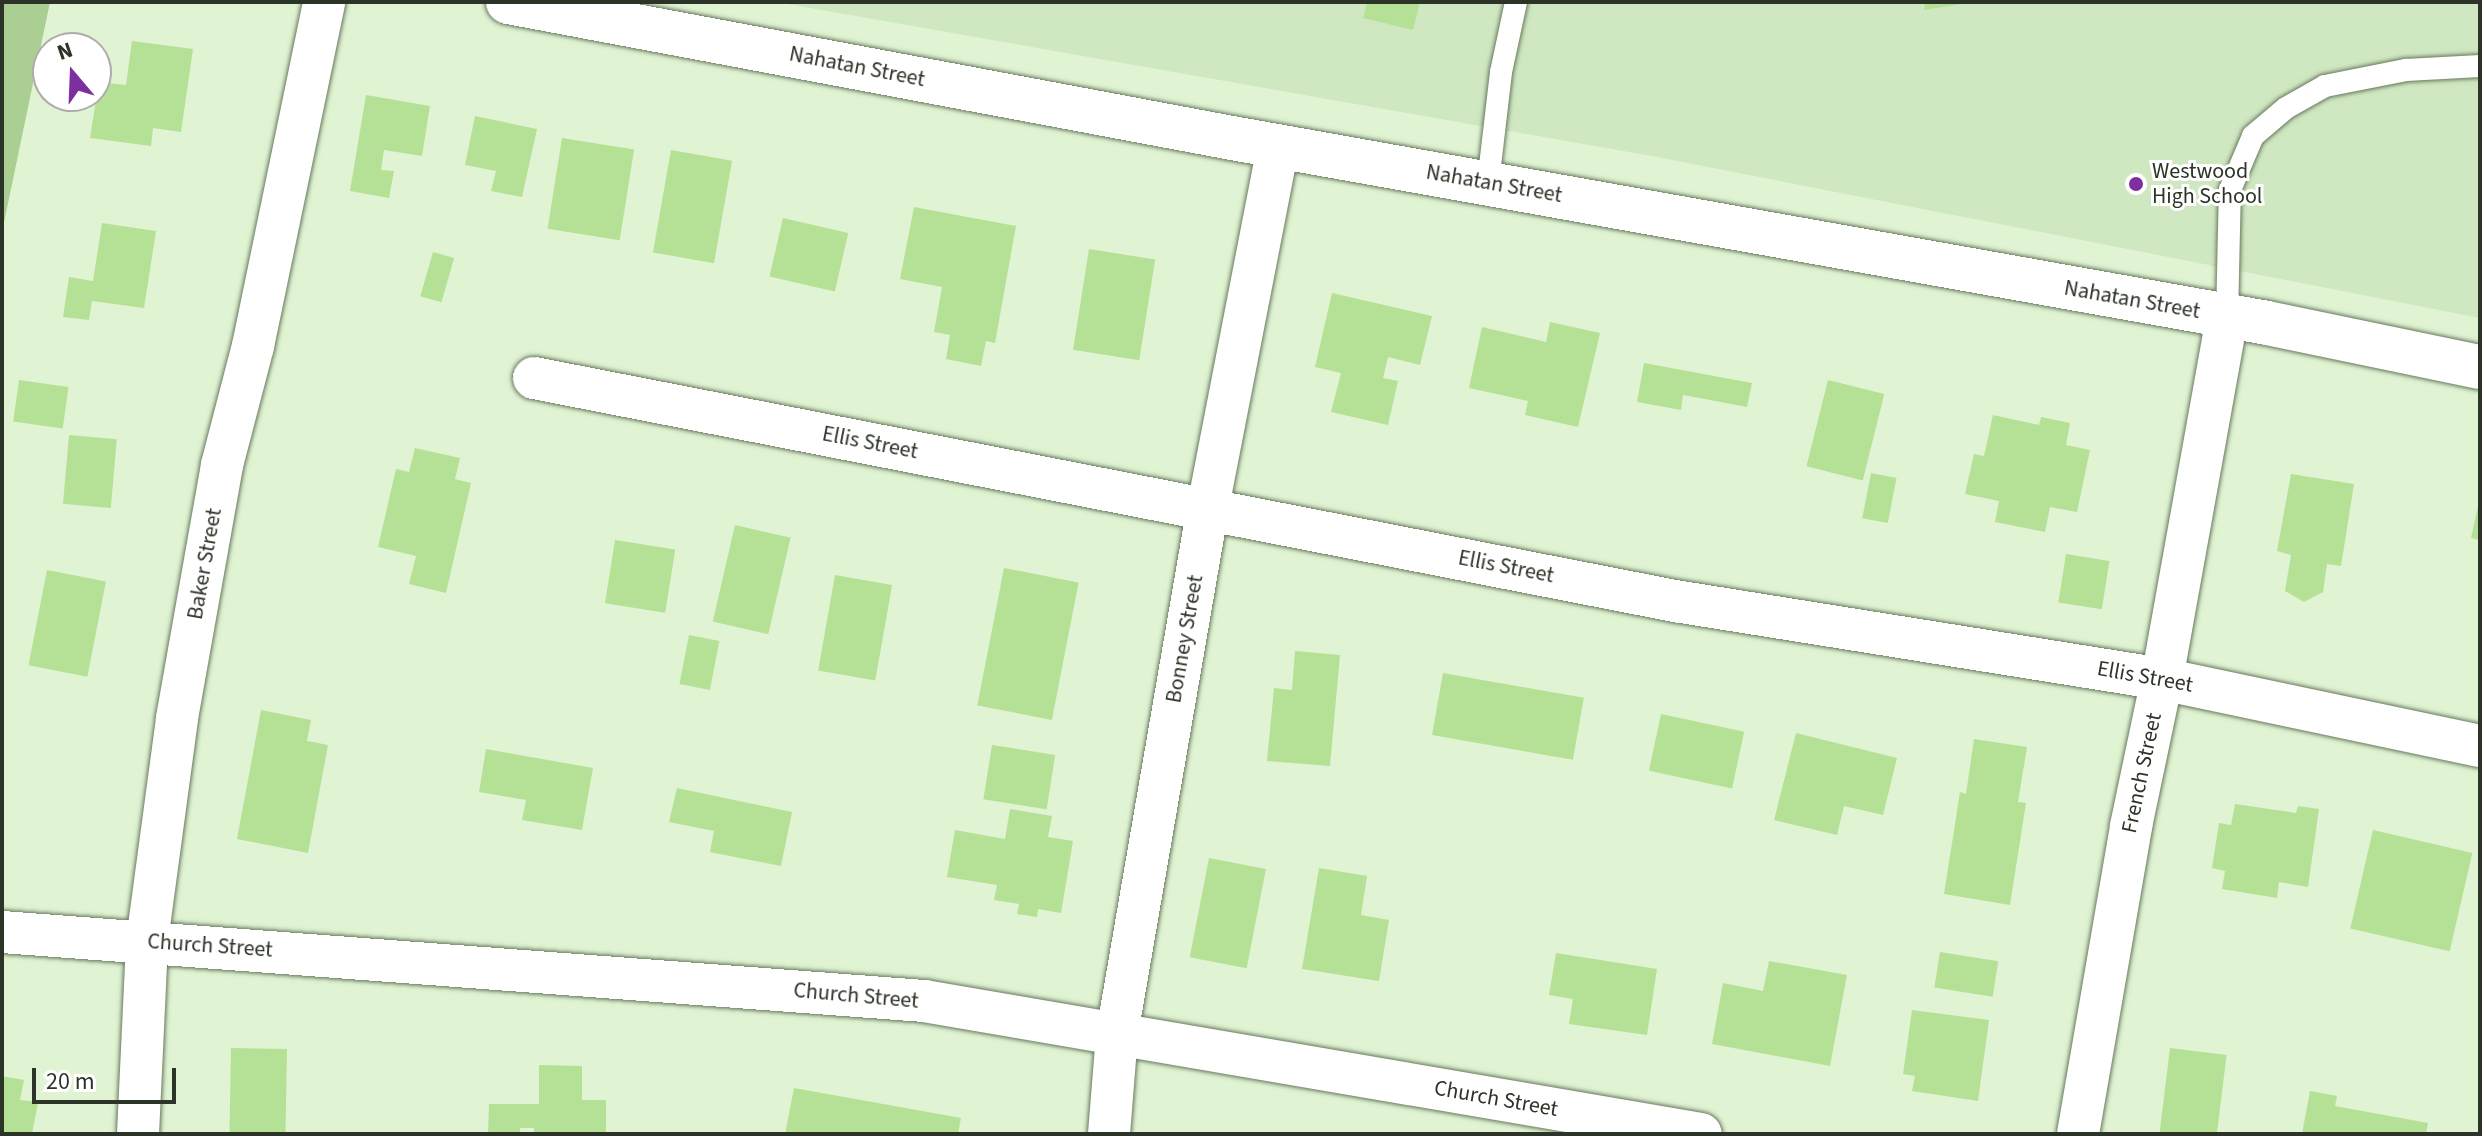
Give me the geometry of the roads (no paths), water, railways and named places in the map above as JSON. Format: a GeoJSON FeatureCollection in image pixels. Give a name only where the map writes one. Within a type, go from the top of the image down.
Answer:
{"type":"FeatureCollection","features":[{"type":"Feature","properties":{"kind":"main road","name":"Nahatan Street"},"geometry":{"type":"LineString","coordinates":[[508,2],[2480,367]]}},
{"type":"Feature","properties":{"kind":"street","name":"Baker Street"},"geometry":{"type":"LineString","coordinates":[[138,1134],[147,941],[177,718],[222,465],[253,346],[324,2]]}},
{"type":"Feature","properties":{"kind":"street","name":"Bonney Street"},"geometry":{"type":"LineString","coordinates":[[1109,1134],[1117,1034],[1208,507],[1278,146]]}},
{"type":"Feature","properties":{"kind":"street","name":"French Street"},"geometry":{"type":"LineString","coordinates":[[2078,1134],[2131,826],[2162,679],[2227,318]]}},
{"type":"Feature","properties":{"kind":"street","name":"Ellis Street"},"geometry":{"type":"LineString","coordinates":[[534,378],[1208,507],[1675,601],[2162,679],[2480,746]]}},
{"type":"Feature","properties":{"kind":"street","name":"Church Street"},"geometry":{"type":"LineString","coordinates":[[2,932],[924,1001],[1701,1134]]}},
{"type":"Feature","properties":{"kind":"lane"},"geometry":{"type":"LineString","coordinates":[[1488,183],[1501,72],[1516,2]]}},
{"type":"Feature","properties":{"kind":"lane"},"geometry":{"type":"LineString","coordinates":[[2227,318],[2230,190],[2253,136],[2286,108],[2325,86],[2406,70],[2480,66]]}},
{"type":"Feature","properties":{"kind":"place","name":"Westwood High School"},"geometry":{"type":"Point","coordinates":[2136,184]}}]}
